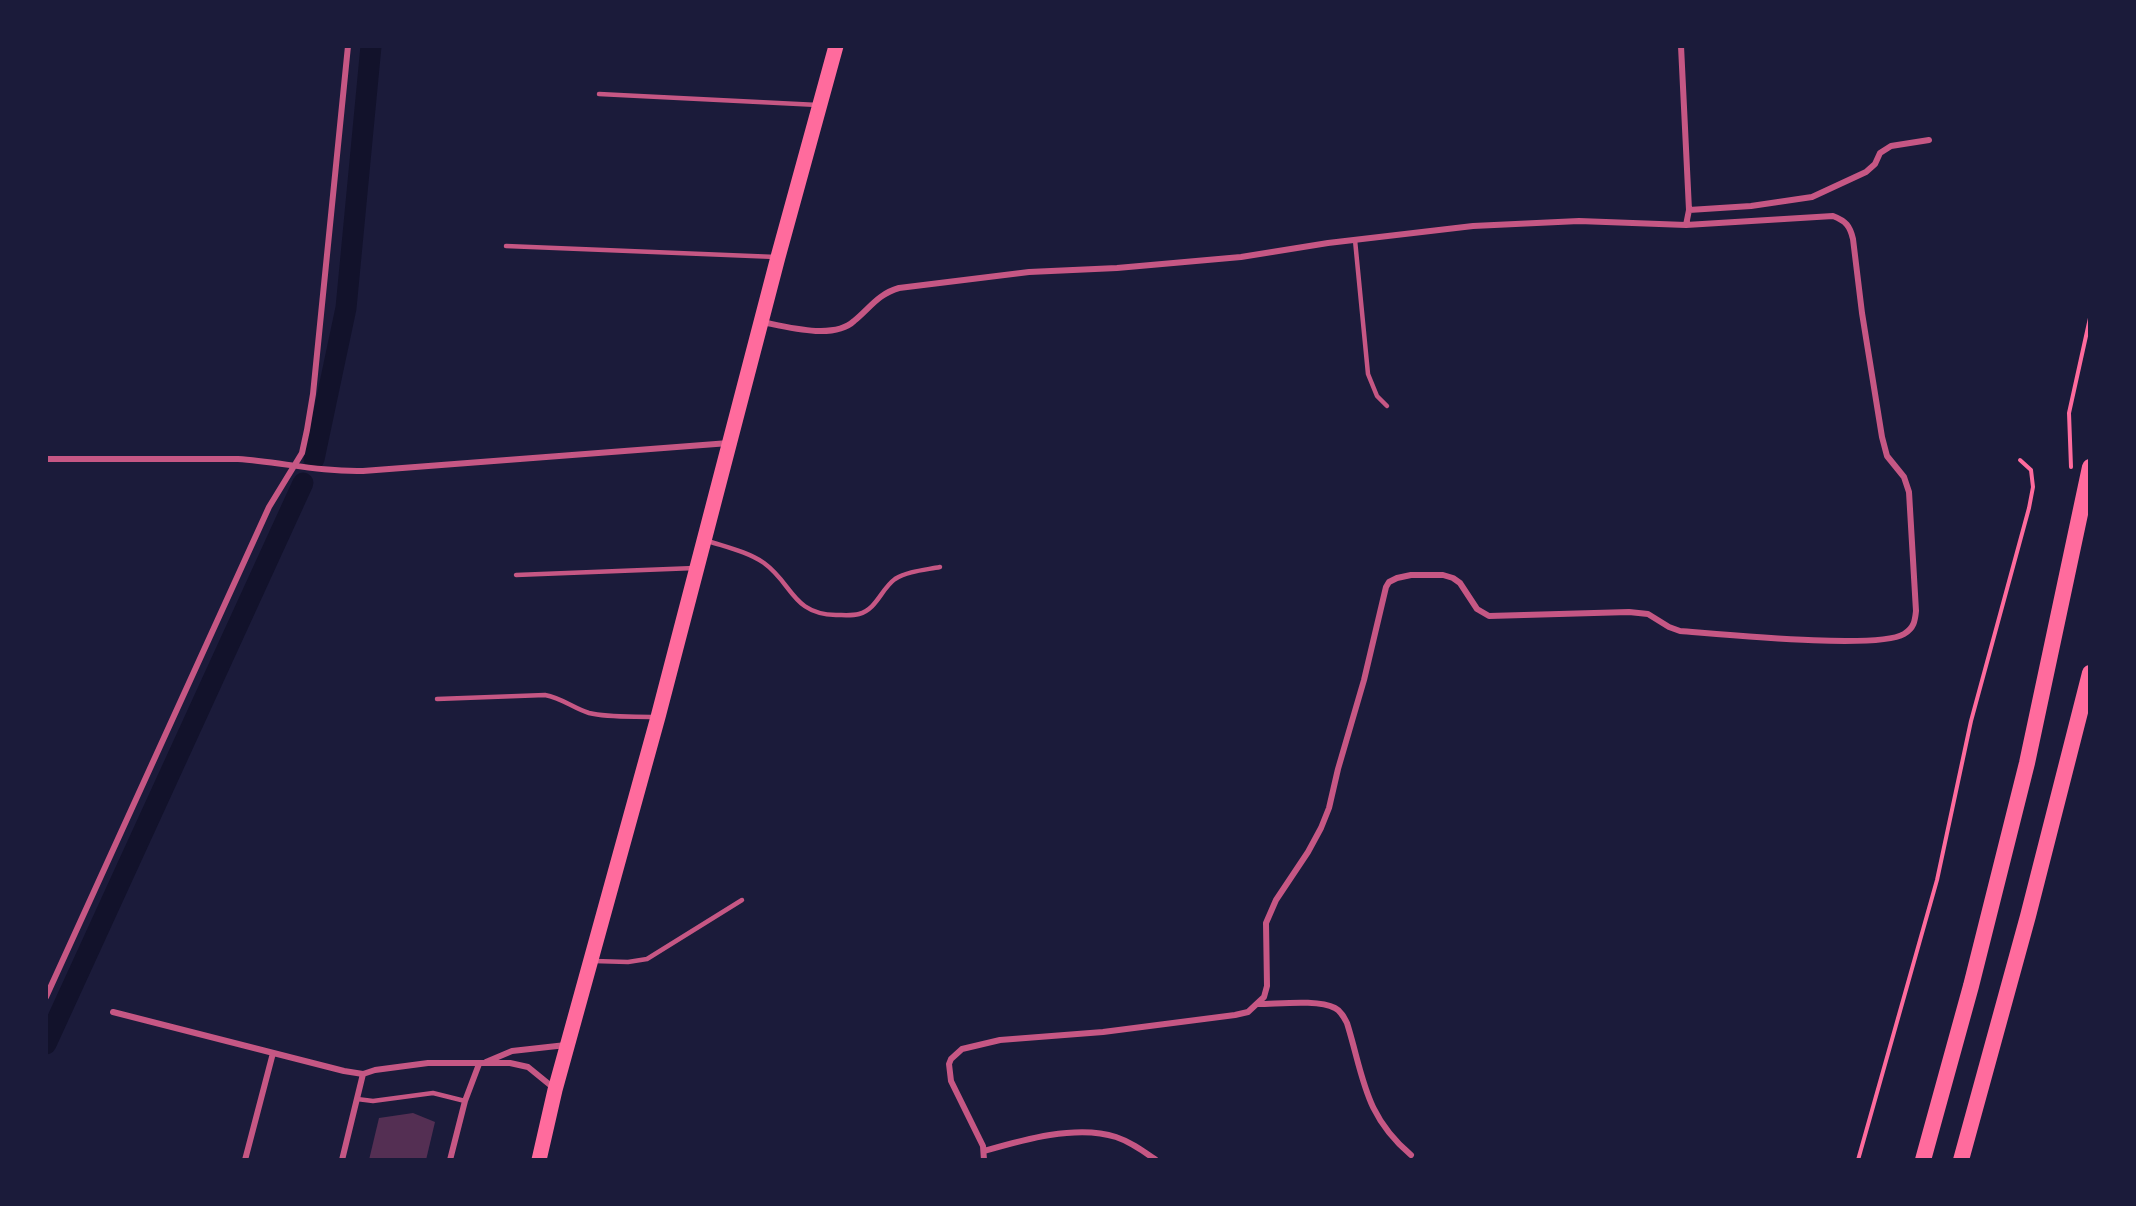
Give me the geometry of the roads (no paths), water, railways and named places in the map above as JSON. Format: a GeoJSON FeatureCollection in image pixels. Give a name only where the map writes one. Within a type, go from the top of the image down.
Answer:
{"type":"FeatureCollection","features":[{"type":"Feature","properties":{"kind":"highway"},"geometry":{"type":"LineString","coordinates":[[1923,1160],[1971,986],[2027,763],[2090,467]]}},
{"type":"Feature","properties":{"kind":"highway"},"geometry":{"type":"LineString","coordinates":[[1961,1160],[2028,916],[2090,673]]}},
{"type":"Feature","properties":{"kind":"main road"},"geometry":{"type":"LineString","coordinates":[[539,1160],[555,1090],[658,717],[778,257],[836,46]]}},
{"type":"Feature","properties":{"kind":"street"},"geometry":{"type":"LineString","coordinates":[[46,997],[269,507],[302,453],[313,394],[348,46]]}},
{"type":"Feature","properties":{"kind":"street"},"geometry":{"type":"LineString","coordinates":[[1681,46],[1689,210],[1686,225]]}},
{"type":"Feature","properties":{"kind":"street"},"geometry":{"type":"LineString","coordinates":[[1689,210],[1751,206],[1812,197],[1866,172],[1875,164],[1880,153],[1891,146],[1929,140]]}},
{"type":"Feature","properties":{"kind":"street"},"geometry":{"type":"LineString","coordinates":[[761,322],[799,329],[834,331],[843,329],[853,322],[883,293],[899,288],[1029,272],[1200,262],[1473,226],[1534,222],[1627,222],[1686,225],[1821,215],[1844,220],[1850,227],[1882,437],[1887,456],[1904,477],[1909,492],[1916,610],[1912,628],[1905,634],[1889,639],[1869,641],[1680,631],[1648,614],[1635,612],[1488,616],[1477,609],[1460,583],[1453,578],[1443,575],[1411,575],[1389,582],[1383,596],[1364,680],[1329,808],[1308,852],[1270,911],[1266,923],[1267,986],[1264,997],[1248,1012],[1235,1015],[1103,1032],[1000,1040],[962,1049],[951,1059],[949,1072],[951,1081],[979,1137],[984,1151],[984,1160]]}},
{"type":"Feature","properties":{"kind":"street"},"geometry":{"type":"LineString","coordinates":[[46,459],[238,459],[338,472],[730,443]]}},
{"type":"Feature","properties":{"kind":"street"},"geometry":{"type":"LineString","coordinates":[[1258,1004],[1317,1004],[1336,1008],[1347,1023],[1373,1109],[1395,1142],[1411,1155]]}},
{"type":"Feature","properties":{"kind":"street"},"geometry":{"type":"LineString","coordinates":[[113,1012],[363,1074],[375,1070],[428,1063],[510,1063],[528,1067],[555,1090]]}},
{"type":"Feature","properties":{"kind":"street"},"geometry":{"type":"LineString","coordinates":[[450,1160],[465,1101],[479,1064],[512,1051],[568,1045]]}},
{"type":"Feature","properties":{"kind":"street"},"geometry":{"type":"LineString","coordinates":[[245,1160],[273,1053]]}},
{"type":"Feature","properties":{"kind":"street"},"geometry":{"type":"LineString","coordinates":[[342,1160],[363,1074]]}},
{"type":"Feature","properties":{"kind":"street"},"geometry":{"type":"LineString","coordinates":[[984,1151],[1051,1135],[1098,1134],[1113,1136],[1156,1160]]}},
{"type":"Feature","properties":{"kind":"lane"},"geometry":{"type":"LineString","coordinates":[[599,94],[820,105]]}},
{"type":"Feature","properties":{"kind":"lane"},"geometry":{"type":"LineString","coordinates":[[1355,240],[1368,374],[1377,396],[1386,406]]}},
{"type":"Feature","properties":{"kind":"lane"},"geometry":{"type":"LineString","coordinates":[[506,246],[778,257]]}},
{"type":"Feature","properties":{"kind":"lane"},"geometry":{"type":"LineString","coordinates":[[705,540],[761,561],[773,571],[801,604],[820,614],[860,614],[869,609],[893,581],[901,576],[940,567]]}},
{"type":"Feature","properties":{"kind":"lane"},"geometry":{"type":"LineString","coordinates":[[516,575],[697,568]]}},
{"type":"Feature","properties":{"kind":"lane"},"geometry":{"type":"LineString","coordinates":[[437,699],[545,695],[557,697],[591,713],[658,717]]}},
{"type":"Feature","properties":{"kind":"lane"},"geometry":{"type":"LineString","coordinates":[[591,961],[628,962],[647,958],[742,900]]}},
{"type":"Feature","properties":{"kind":"lane"},"geometry":{"type":"LineString","coordinates":[[357,1099],[373,1101],[434,1093],[465,1101]]}},
{"type":"Feature","properties":{"kind":"waterway"},"geometry":{"type":"LineString","coordinates":[[314,459],[346,308],[371,46]]}},
{"type":"Feature","properties":{"kind":"waterway"},"geometry":{"type":"LineString","coordinates":[[46,1044],[303,483]]}}]}
